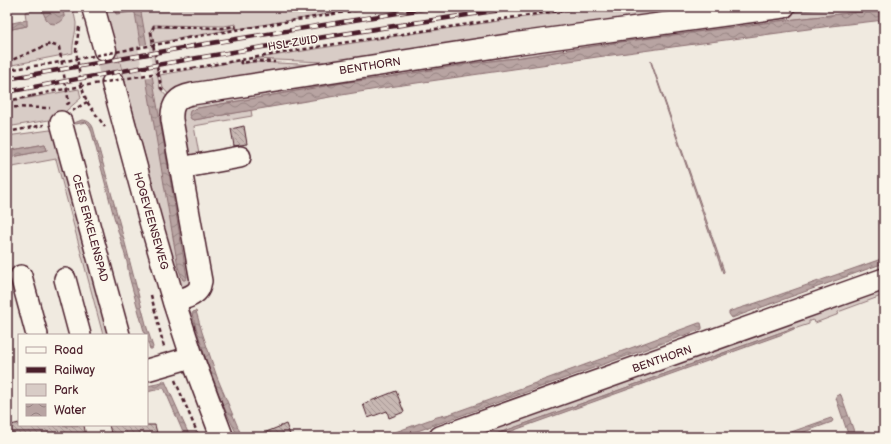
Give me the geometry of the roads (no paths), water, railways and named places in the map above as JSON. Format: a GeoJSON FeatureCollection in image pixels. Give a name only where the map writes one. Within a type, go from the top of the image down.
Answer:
{"type":"FeatureCollection","features":[{"type":"Feature","properties":{"kind":"main road"},"geometry":{"type":"LineString","coordinates":[[93,7],[105,50]]}},
{"type":"Feature","properties":{"kind":"main road","name":"HOGEVEENSEWEG"},"geometry":{"type":"LineString","coordinates":[[113,83],[174,302],[192,357],[222,437]]}},
{"type":"Feature","properties":{"kind":"street","name":"BENTHORN"},"geometry":{"type":"LineString","coordinates":[[180,168],[172,113],[178,100],[192,94],[520,42],[784,7]]}},
{"type":"Feature","properties":{"kind":"street","name":"CEES ERKELENSPAD"},"geometry":{"type":"LineString","coordinates":[[60,112],[119,334]]}},
{"type":"Feature","properties":{"kind":"street"},"geometry":{"type":"LineString","coordinates":[[174,302],[198,290],[201,281],[180,168],[240,157]]}},
{"type":"Feature","properties":{"kind":"street"},"geometry":{"type":"LineString","coordinates":[[21,276],[36,334]]}},
{"type":"Feature","properties":{"kind":"street"},"geometry":{"type":"LineString","coordinates":[[65,278],[80,334]]}},
{"type":"Feature","properties":{"kind":"street","name":"BENTHORN"},"geometry":{"type":"LineString","coordinates":[[440,437],[884,279]]}},
{"type":"Feature","properties":{"kind":"street"},"geometry":{"type":"LineString","coordinates":[[148,370],[192,357]]}},
{"type":"Feature","properties":{"kind":"water"},"geometry":{"type":"Polygon","coordinates":[[[41,7],[62,7],[64,16],[62,21],[52,24],[48,22],[41,7]]]}},
{"type":"Feature","properties":{"kind":"water"},"geometry":{"type":"Polygon","coordinates":[[[114,7],[172,7],[141,12],[187,277],[185,280],[183,280],[178,267],[135,13],[116,14],[114,7]]]}},
{"type":"Feature","properties":{"kind":"water"},"geometry":{"type":"Polygon","coordinates":[[[884,9],[884,20],[597,57],[389,87],[194,120],[191,119],[189,115],[190,111],[198,108],[349,82],[614,43],[787,20],[884,9]]]}},
{"type":"Feature","properties":{"kind":"water"},"geometry":{"type":"Polygon","coordinates":[[[27,20],[27,26],[7,30],[7,24],[27,20]]]}},
{"type":"Feature","properties":{"kind":"water"},"geometry":{"type":"Polygon","coordinates":[[[651,61],[724,271],[723,273],[651,63],[651,61]]]}},
{"type":"Feature","properties":{"kind":"water"},"geometry":{"type":"Polygon","coordinates":[[[84,120],[92,125],[153,347],[152,349],[150,349],[148,344],[148,334],[145,334],[91,129],[86,122],[74,123],[84,120]]]}},
{"type":"Feature","properties":{"kind":"water"},"geometry":{"type":"Polygon","coordinates":[[[45,144],[47,150],[7,158],[7,151],[45,144]]]}},
{"type":"Feature","properties":{"kind":"water"},"geometry":{"type":"Polygon","coordinates":[[[884,258],[884,263],[732,318],[729,314],[731,311],[884,258]]]}},
{"type":"Feature","properties":{"kind":"water"},"geometry":{"type":"Polygon","coordinates":[[[196,311],[217,377],[242,437],[238,437],[222,403],[205,357],[192,314],[196,311]]]}},
{"type":"Feature","properties":{"kind":"water"},"geometry":{"type":"Polygon","coordinates":[[[701,323],[702,329],[401,437],[391,437],[390,434],[489,400],[701,323]]]}},
{"type":"Feature","properties":{"kind":"water"},"geometry":{"type":"Polygon","coordinates":[[[795,328],[780,335],[495,437],[488,437],[795,328]]]}},
{"type":"Feature","properties":{"kind":"water"},"geometry":{"type":"Polygon","coordinates":[[[163,380],[165,381],[190,437],[185,437],[164,388],[148,392],[148,386],[162,383],[163,380]]]}},
{"type":"Feature","properties":{"kind":"water"},"geometry":{"type":"Polygon","coordinates":[[[840,394],[856,437],[849,437],[836,398],[836,396],[840,394]]]}},
{"type":"Feature","properties":{"kind":"water"},"geometry":{"type":"Polygon","coordinates":[[[831,418],[833,420],[832,422],[790,437],[777,437],[831,418]]]}},
{"type":"Feature","properties":{"kind":"tunnel"},"geometry":{"type":"LineString","coordinates":[[105,50],[113,83]]}},
{"type":"Feature","properties":{"kind":"railway"},"geometry":{"type":"LineString","coordinates":[[7,79],[199,45],[435,7]]}},
{"type":"Feature","properties":{"kind":"railway"},"geometry":{"type":"LineString","coordinates":[[7,92],[264,47],[521,7]]}}]}
